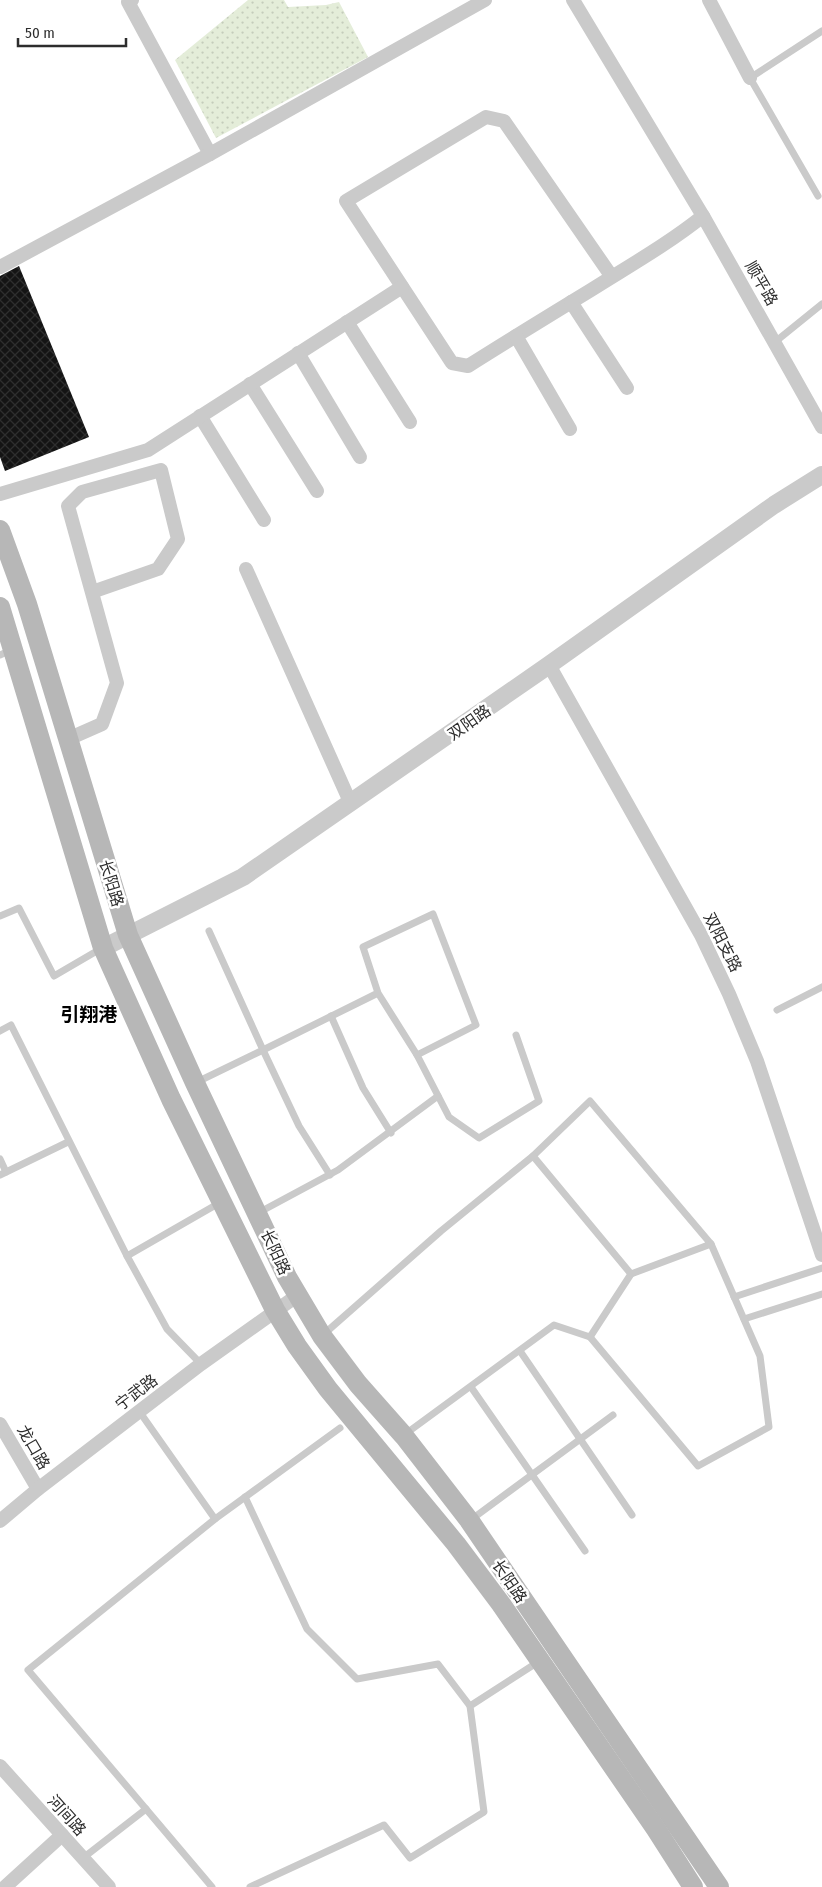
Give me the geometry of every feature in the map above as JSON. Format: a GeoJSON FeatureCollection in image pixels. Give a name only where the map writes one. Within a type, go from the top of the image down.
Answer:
{"type":"FeatureCollection","features":[{"type":"Feature","properties":{"kind":"main road","name":"长阳路"},"geometry":{"type":"LineString","coordinates":[[0,530],[27,604],[128,936],[195,1083],[298,1295],[322,1336],[358,1384],[404,1436],[469,1520],[719,1887]]}},
{"type":"Feature","properties":{"kind":"main road","name":"长阳路"},"geometry":{"type":"LineString","coordinates":[[0,607],[7,652],[103,948],[171,1099],[275,1310],[297,1346],[328,1389],[456,1544],[540,1660],[656,1829],[693,1887]]}},
{"type":"Feature","properties":{"kind":"street"},"geometry":{"type":"LineString","coordinates":[[132,0],[128,2],[210,154]]}},
{"type":"Feature","properties":{"kind":"street"},"geometry":{"type":"LineString","coordinates":[[0,267],[210,154],[485,0]]}},
{"type":"Feature","properties":{"kind":"street","name":"顺平路"},"geometry":{"type":"LineString","coordinates":[[573,0],[703,216],[822,427]]}},
{"type":"Feature","properties":{"kind":"street"},"geometry":{"type":"LineString","coordinates":[[710,0],[750,78]]}},
{"type":"Feature","properties":{"kind":"street"},"geometry":{"type":"LineString","coordinates":[[612,277],[504,121],[486,117],[346,202],[452,363],[468,366],[516,336],[612,277],[678,236],[703,216]]}},
{"type":"Feature","properties":{"kind":"street"},"geometry":{"type":"LineString","coordinates":[[0,494],[148,450],[402,287]]}},
{"type":"Feature","properties":{"kind":"street"},"geometry":{"type":"LineString","coordinates":[[571,302],[627,388]]}},
{"type":"Feature","properties":{"kind":"street"},"geometry":{"type":"LineString","coordinates":[[347,322],[410,422]]}},
{"type":"Feature","properties":{"kind":"street"},"geometry":{"type":"LineString","coordinates":[[516,336],[570,429]]}},
{"type":"Feature","properties":{"kind":"street"},"geometry":{"type":"LineString","coordinates":[[298,354],[360,457]]}},
{"type":"Feature","properties":{"kind":"street"},"geometry":{"type":"LineString","coordinates":[[250,384],[317,491]]}},
{"type":"Feature","properties":{"kind":"street"},"geometry":{"type":"LineString","coordinates":[[200,416],[264,520]]}},
{"type":"Feature","properties":{"kind":"street"},"geometry":{"type":"LineString","coordinates":[[68,739],[102,724],[117,683],[68,506],[82,492],[161,470],[178,539],[158,569],[92,592]]}},
{"type":"Feature","properties":{"kind":"street","name":"双阳路"},"geometry":{"type":"LineString","coordinates":[[103,948],[243,877],[351,804],[774,505],[822,475]]}},
{"type":"Feature","properties":{"kind":"street"},"geometry":{"type":"LineString","coordinates":[[246,569],[351,804]]}},
{"type":"Feature","properties":{"kind":"street","name":"双阳支路"},"geometry":{"type":"LineString","coordinates":[[549,665],[701,935],[729,994],[757,1061],[822,1255]]}},
{"type":"Feature","properties":{"kind":"street","name":"宁武路"},"geometry":{"type":"LineString","coordinates":[[0,1521],[38,1489],[139,1411],[298,1295]]}},
{"type":"Feature","properties":{"kind":"street","name":"龙口路"},"geometry":{"type":"LineString","coordinates":[[0,1424],[38,1489]]}},
{"type":"Feature","properties":{"kind":"street","name":"河间路"},"geometry":{"type":"LineString","coordinates":[[0,1766],[109,1887]]}},
{"type":"Feature","properties":{"kind":"street"},"geometry":{"type":"LineString","coordinates":[[5,1887],[62,1835]]}},
{"type":"Feature","properties":{"kind":"lane"},"geometry":{"type":"LineString","coordinates":[[818,196],[750,78],[822,31]]}},
{"type":"Feature","properties":{"kind":"lane"},"geometry":{"type":"LineString","coordinates":[[775,342],[822,304]]}},
{"type":"Feature","properties":{"kind":"lane"},"geometry":{"type":"LineString","coordinates":[[0,916],[19,908],[54,976],[103,948]]}},
{"type":"Feature","properties":{"kind":"lane"},"geometry":{"type":"LineString","coordinates":[[417,1055],[476,1025],[433,914],[363,947],[378,993],[417,1055],[449,1117],[479,1138],[539,1100],[516,1035]]}},
{"type":"Feature","properties":{"kind":"lane"},"geometry":{"type":"LineString","coordinates":[[209,931],[262,1050],[299,1126],[330,1174]]}},
{"type":"Feature","properties":{"kind":"lane"},"geometry":{"type":"LineString","coordinates":[[778,1010],[822,987]]}},
{"type":"Feature","properties":{"kind":"lane"},"geometry":{"type":"LineString","coordinates":[[195,1083],[378,993]]}},
{"type":"Feature","properties":{"kind":"lane"},"geometry":{"type":"LineString","coordinates":[[331,1016],[363,1088],[391,1133]]}},
{"type":"Feature","properties":{"kind":"lane"},"geometry":{"type":"LineString","coordinates":[[0,1031],[11,1025],[126,1256],[167,1329],[201,1364]]}},
{"type":"Feature","properties":{"kind":"lane"},"geometry":{"type":"LineString","coordinates":[[257,1213],[330,1174],[391,1133],[438,1096]]}},
{"type":"Feature","properties":{"kind":"lane"},"geometry":{"type":"LineString","coordinates":[[322,1336],[441,1231],[534,1156],[590,1101],[711,1244],[760,1356],[769,1427],[698,1466],[590,1336],[554,1325],[404,1436]]}},
{"type":"Feature","properties":{"kind":"lane"},"geometry":{"type":"LineString","coordinates":[[0,1159],[3,1173],[68,1142]]}},
{"type":"Feature","properties":{"kind":"lane"},"geometry":{"type":"LineString","coordinates":[[534,1156],[631,1274]]}},
{"type":"Feature","properties":{"kind":"lane"},"geometry":{"type":"LineString","coordinates":[[126,1256],[222,1202]]}},
{"type":"Feature","properties":{"kind":"lane"},"geometry":{"type":"LineString","coordinates":[[590,1336],[631,1274],[711,1244]]}},
{"type":"Feature","properties":{"kind":"lane"},"geometry":{"type":"LineString","coordinates":[[734,1297],[822,1268]]}},
{"type":"Feature","properties":{"kind":"lane"},"geometry":{"type":"LineString","coordinates":[[744,1319],[822,1294]]}},
{"type":"Feature","properties":{"kind":"lane"},"geometry":{"type":"LineString","coordinates":[[520,1350],[632,1515]]}},
{"type":"Feature","properties":{"kind":"lane"},"geometry":{"type":"LineString","coordinates":[[471,1387],[585,1551]]}},
{"type":"Feature","properties":{"kind":"lane"},"geometry":{"type":"LineString","coordinates":[[139,1411],[215,1519]]}},
{"type":"Feature","properties":{"kind":"lane"},"geometry":{"type":"LineString","coordinates":[[469,1520],[613,1415]]}},
{"type":"Feature","properties":{"kind":"lane"},"geometry":{"type":"LineString","coordinates":[[212,1887],[28,1670],[215,1519],[340,1428]]}},
{"type":"Feature","properties":{"kind":"lane"},"geometry":{"type":"LineString","coordinates":[[245,1497],[307,1629],[357,1679],[438,1664],[470,1706],[484,1812],[410,1858],[384,1825],[250,1887]]}},
{"type":"Feature","properties":{"kind":"lane"},"geometry":{"type":"LineString","coordinates":[[470,1706],[540,1660]]}},
{"type":"Feature","properties":{"kind":"lane"},"geometry":{"type":"LineString","coordinates":[[83,1858],[146,1809]]}},
{"type":"Feature","properties":{"kind":"green space"},"geometry":{"type":"Polygon","coordinates":[[[248,0],[284,0],[288,7],[326,5],[339,2],[368,57],[216,138],[175,60],[248,0]]]}},
{"type":"Feature","properties":{"kind":"building"},"geometry":{"type":"Polygon","coordinates":[[[19,266],[89,437],[5,471],[0,457],[0,276],[19,266]]]}},
{"type":"Feature","properties":{"kind":"district","name":"引翔港"},"geometry":{"type":"Point","coordinates":[89,1014]}}]}
